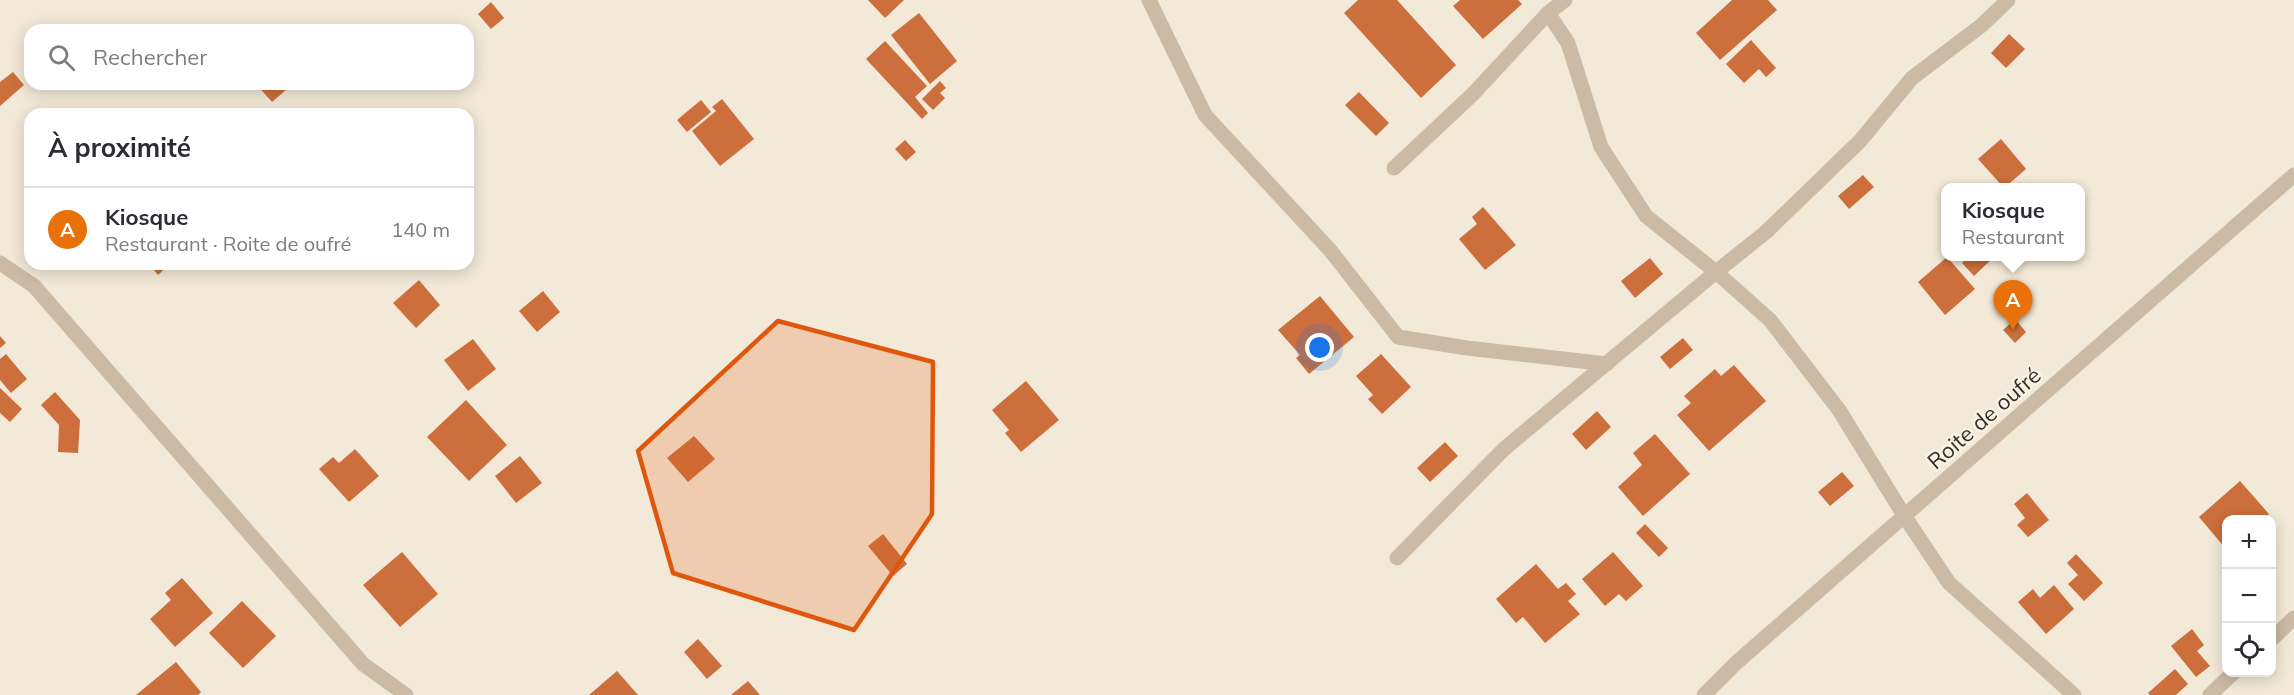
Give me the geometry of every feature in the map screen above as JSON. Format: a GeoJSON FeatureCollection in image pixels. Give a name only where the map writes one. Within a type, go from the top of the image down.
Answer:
{"type":"FeatureCollection","features":[{"type":"Feature","properties":{"kind":"street"},"geometry":{"type":"LineString","coordinates":[[1149,0],[1205,115],[1330,250],[1398,337],[1467,348],[1607,364]]}},
{"type":"Feature","properties":{"kind":"street"},"geometry":{"type":"LineString","coordinates":[[1394,168],[1473,94],[1548,13],[1565,0]]}},
{"type":"Feature","properties":{"kind":"street"},"geometry":{"type":"LineString","coordinates":[[1397,558],[1504,449],[1766,232],[1860,141],[1912,78],[1982,25],[2008,0]]}},
{"type":"Feature","properties":{"kind":"street"},"geometry":{"type":"LineString","coordinates":[[1548,13],[1568,43],[1601,147],[1646,216],[1716,272],[1770,320],[1839,410],[1949,583],[2074,695]]}},
{"type":"Feature","properties":{"kind":"street","name":"Roite de oufré"},"geometry":{"type":"LineString","coordinates":[[1704,695],[1736,663],[2294,175]]}},
{"type":"Feature","properties":{"kind":"street"},"geometry":{"type":"LineString","coordinates":[[0,263],[34,286],[363,664],[406,695]]}},
{"type":"Feature","properties":{"kind":"street"},"geometry":{"type":"LineString","coordinates":[[2276,634],[2294,618]]}},
{"type":"Feature","properties":{"kind":"street"},"geometry":{"type":"LineString","coordinates":[[2210,695],[2229,677]]}},
{"type":"Feature","properties":{"kind":"highlighted area"},"geometry":{"type":"Polygon","coordinates":[[[778,321],[933,362],[932,514],[854,630],[673,573],[638,451],[778,321]]]}},
{"type":"Feature","properties":{"kind":"building"},"geometry":{"type":"Polygon","coordinates":[[[868,0],[904,0],[885,18],[868,0]]]}},
{"type":"Feature","properties":{"kind":"building"},"geometry":{"type":"Polygon","coordinates":[[[1358,0],[1397,0],[1456,65],[1421,98],[1344,13],[1358,0]]]}},
{"type":"Feature","properties":{"kind":"building"},"geometry":{"type":"Polygon","coordinates":[[[1460,0],[1518,0],[1522,4],[1483,39],[1453,6],[1460,0]]]}},
{"type":"Feature","properties":{"kind":"building"},"geometry":{"type":"Polygon","coordinates":[[[1732,0],[1768,0],[1777,10],[1720,60],[1696,33],[1732,0]]]}},
{"type":"Feature","properties":{"kind":"building"},"geometry":{"type":"Polygon","coordinates":[[[491,2],[504,18],[491,29],[478,14],[491,2]]]}},
{"type":"Feature","properties":{"kind":"building"},"geometry":{"type":"Polygon","coordinates":[[[919,13],[957,61],[930,84],[891,35],[919,13]]]}},
{"type":"Feature","properties":{"kind":"building"},"geometry":{"type":"Polygon","coordinates":[[[2009,34],[2025,49],[2006,68],[1991,53],[2009,34]]]}},
{"type":"Feature","properties":{"kind":"building"},"geometry":{"type":"Polygon","coordinates":[[[1751,40],[1776,68],[1766,77],[1759,69],[1744,83],[1726,64],[1751,40]]]}},
{"type":"Feature","properties":{"kind":"building"},"geometry":{"type":"Polygon","coordinates":[[[885,41],[927,86],[915,97],[928,113],[922,119],[866,59],[885,41]]]}},
{"type":"Feature","properties":{"kind":"building"},"geometry":{"type":"Polygon","coordinates":[[[13,72],[24,85],[0,106],[0,82],[13,72]]]}},
{"type":"Feature","properties":{"kind":"building"},"geometry":{"type":"Polygon","coordinates":[[[940,81],[946,88],[940,93],[945,98],[933,110],[922,99],[940,81]]]}},
{"type":"Feature","properties":{"kind":"building"},"geometry":{"type":"Polygon","coordinates":[[[261,90],[286,90],[272,102],[261,90]]]}},
{"type":"Feature","properties":{"kind":"building"},"geometry":{"type":"Polygon","coordinates":[[[1359,92],[1389,123],[1376,136],[1345,105],[1359,92]]]}},
{"type":"Feature","properties":{"kind":"building"},"geometry":{"type":"Polygon","coordinates":[[[722,99],[754,139],[720,166],[692,131],[716,111],[712,107],[722,99]]]}},
{"type":"Feature","properties":{"kind":"building"},"geometry":{"type":"Polygon","coordinates":[[[701,100],[711,112],[687,132],[677,120],[701,100]]]}},
{"type":"Feature","properties":{"kind":"building"},"geometry":{"type":"Polygon","coordinates":[[[2001,139],[2026,169],[2010,183],[2000,183],[1978,159],[2001,139]]]}},
{"type":"Feature","properties":{"kind":"building"},"geometry":{"type":"Polygon","coordinates":[[[905,140],[916,152],[906,161],[895,149],[905,140]]]}},
{"type":"Feature","properties":{"kind":"building"},"geometry":{"type":"Polygon","coordinates":[[[1863,175],[1874,187],[1849,209],[1838,196],[1863,175]]]}},
{"type":"Feature","properties":{"kind":"building"},"geometry":{"type":"Polygon","coordinates":[[[1483,207],[1516,245],[1485,270],[1459,239],[1477,224],[1472,217],[1483,207]]]}},
{"type":"Feature","properties":{"kind":"building"},"geometry":{"type":"Polygon","coordinates":[[[1650,258],[1663,274],[1635,298],[1621,281],[1650,258]]]}},
{"type":"Feature","properties":{"kind":"building"},"geometry":{"type":"Polygon","coordinates":[[[1942,261],[1950,261],[1975,289],[1945,315],[1918,282],[1942,261]]]}},
{"type":"Feature","properties":{"kind":"building"},"geometry":{"type":"Polygon","coordinates":[[[1964,261],[1990,261],[1974,276],[1962,263],[1964,261]]]}},
{"type":"Feature","properties":{"kind":"building"},"geometry":{"type":"Polygon","coordinates":[[[2014,261],[2024,261],[2019,266],[2014,261]]]}},
{"type":"Feature","properties":{"kind":"building"},"geometry":{"type":"Polygon","coordinates":[[[154,270],[163,270],[158,275],[154,270]]]}},
{"type":"Feature","properties":{"kind":"building"},"geometry":{"type":"Polygon","coordinates":[[[419,280],[440,305],[416,328],[393,303],[419,280]]]}},
{"type":"Feature","properties":{"kind":"building"},"geometry":{"type":"Polygon","coordinates":[[[543,291],[560,312],[537,332],[519,311],[543,291]]]}},
{"type":"Feature","properties":{"kind":"building"},"geometry":{"type":"Polygon","coordinates":[[[1320,296],[1354,337],[1309,374],[1296,358],[1300,355],[1278,330],[1320,296]]]}},
{"type":"Feature","properties":{"kind":"building"},"geometry":{"type":"Polygon","coordinates":[[[2015,319],[2026,332],[2015,343],[2003,330],[2015,319]]]}},
{"type":"Feature","properties":{"kind":"building"},"geometry":{"type":"Polygon","coordinates":[[[0,336],[6,343],[0,348],[0,336]]]}},
{"type":"Feature","properties":{"kind":"building"},"geometry":{"type":"Polygon","coordinates":[[[1683,338],[1693,350],[1670,369],[1660,357],[1683,338]]]}},
{"type":"Feature","properties":{"kind":"building"},"geometry":{"type":"Polygon","coordinates":[[[473,339],[496,369],[468,391],[444,360],[473,339]]]}},
{"type":"Feature","properties":{"kind":"building"},"geometry":{"type":"Polygon","coordinates":[[[6,354],[27,379],[11,393],[0,380],[0,359],[6,354]]]}},
{"type":"Feature","properties":{"kind":"building"},"geometry":{"type":"Polygon","coordinates":[[[1381,354],[1411,387],[1382,414],[1368,399],[1373,395],[1356,376],[1381,354]]]}},
{"type":"Feature","properties":{"kind":"building"},"geometry":{"type":"Polygon","coordinates":[[[1734,365],[1766,401],[1709,451],[1677,415],[1691,403],[1684,396],[1715,369],[1721,376],[1734,365]]]}},
{"type":"Feature","properties":{"kind":"building"},"geometry":{"type":"Polygon","coordinates":[[[1026,381],[1059,420],[1021,452],[1005,433],[1009,430],[992,410],[1026,381]]]}},
{"type":"Feature","properties":{"kind":"building"},"geometry":{"type":"Polygon","coordinates":[[[0,388],[22,409],[10,422],[0,413],[0,388]]]}},
{"type":"Feature","properties":{"kind":"building"},"geometry":{"type":"Polygon","coordinates":[[[55,392],[80,420],[78,453],[58,452],[59,425],[41,405],[55,392]]]}},
{"type":"Feature","properties":{"kind":"building"},"geometry":{"type":"Polygon","coordinates":[[[466,400],[507,445],[469,481],[427,437],[466,400]]]}},
{"type":"Feature","properties":{"kind":"building"},"geometry":{"type":"Polygon","coordinates":[[[1597,411],[1611,427],[1586,450],[1572,434],[1597,411]]]}},
{"type":"Feature","properties":{"kind":"building"},"geometry":{"type":"Polygon","coordinates":[[[1655,434],[1690,474],[1643,516],[1618,487],[1642,465],[1633,453],[1655,434]]]}},
{"type":"Feature","properties":{"kind":"building"},"geometry":{"type":"Polygon","coordinates":[[[694,436],[715,459],[688,482],[667,458],[694,436]]]}},
{"type":"Feature","properties":{"kind":"building"},"geometry":{"type":"Polygon","coordinates":[[[1445,442],[1458,456],[1430,482],[1417,468],[1445,442]]]}},
{"type":"Feature","properties":{"kind":"building"},"geometry":{"type":"Polygon","coordinates":[[[355,449],[379,476],[349,502],[319,469],[333,457],[339,463],[355,449]]]}},
{"type":"Feature","properties":{"kind":"building"},"geometry":{"type":"Polygon","coordinates":[[[520,456],[542,483],[516,503],[495,476],[520,456]]]}},
{"type":"Feature","properties":{"kind":"building"},"geometry":{"type":"Polygon","coordinates":[[[1842,472],[1854,486],[1830,506],[1818,492],[1842,472]]]}},
{"type":"Feature","properties":{"kind":"building"},"geometry":{"type":"Polygon","coordinates":[[[2240,481],[2269,514],[2222,515],[2222,544],[2199,517],[2240,481]]]}},
{"type":"Feature","properties":{"kind":"building"},"geometry":{"type":"Polygon","coordinates":[[[2027,493],[2049,520],[2028,537],[2017,525],[2025,518],[2014,504],[2027,493]]]}},
{"type":"Feature","properties":{"kind":"building"},"geometry":{"type":"Polygon","coordinates":[[[1645,524],[1668,548],[1659,557],[1636,533],[1645,524]]]}},
{"type":"Feature","properties":{"kind":"building"},"geometry":{"type":"Polygon","coordinates":[[[883,534],[907,564],[893,576],[868,546],[883,534]]]}},
{"type":"Feature","properties":{"kind":"building"},"geometry":{"type":"Polygon","coordinates":[[[402,552],[438,594],[400,627],[363,585],[402,552]]]}},
{"type":"Feature","properties":{"kind":"building"},"geometry":{"type":"Polygon","coordinates":[[[1613,552],[1643,586],[1626,601],[1619,594],[1605,606],[1582,579],[1613,552]]]}},
{"type":"Feature","properties":{"kind":"building"},"geometry":{"type":"Polygon","coordinates":[[[2076,554],[2103,583],[2084,601],[2068,584],[2078,575],[2067,563],[2076,554]]]}},
{"type":"Feature","properties":{"kind":"building"},"geometry":{"type":"Polygon","coordinates":[[[1536,564],[1558,589],[1566,583],[1576,594],[1568,601],[1580,614],[1545,643],[1523,617],[1516,623],[1496,599],[1536,564]]]}},
{"type":"Feature","properties":{"kind":"building"},"geometry":{"type":"Polygon","coordinates":[[[182,578],[213,613],[175,647],[150,619],[171,600],[165,593],[182,578]]]}},
{"type":"Feature","properties":{"kind":"building"},"geometry":{"type":"Polygon","coordinates":[[[2054,585],[2074,609],[2046,634],[2018,602],[2033,589],[2040,598],[2054,585]]]}},
{"type":"Feature","properties":{"kind":"building"},"geometry":{"type":"Polygon","coordinates":[[[242,601],[276,636],[243,668],[209,633],[242,601]]]}},
{"type":"Feature","properties":{"kind":"building"},"geometry":{"type":"Polygon","coordinates":[[[2192,629],[2204,645],[2197,651],[2210,666],[2196,677],[2171,646],[2192,629]]]}},
{"type":"Feature","properties":{"kind":"building"},"geometry":{"type":"Polygon","coordinates":[[[698,639],[722,666],[707,679],[684,652],[698,639]]]}},
{"type":"Feature","properties":{"kind":"building"},"geometry":{"type":"Polygon","coordinates":[[[176,662],[201,692],[198,695],[136,695],[176,662]]]}},
{"type":"Feature","properties":{"kind":"building"},"geometry":{"type":"Polygon","coordinates":[[[2175,669],[2188,684],[2176,695],[2150,695],[2148,693],[2175,669]]]}},
{"type":"Feature","properties":{"kind":"building"},"geometry":{"type":"Polygon","coordinates":[[[617,671],[638,695],[589,695],[617,671]]]}},
{"type":"Feature","properties":{"kind":"building"},"geometry":{"type":"Polygon","coordinates":[[[748,681],[760,695],[731,695],[748,681]]]}},
{"type":"Feature","properties":{"kind":"place","name":"Kiosque"},"geometry":{"type":"Point","coordinates":[2013,330]}}]}
